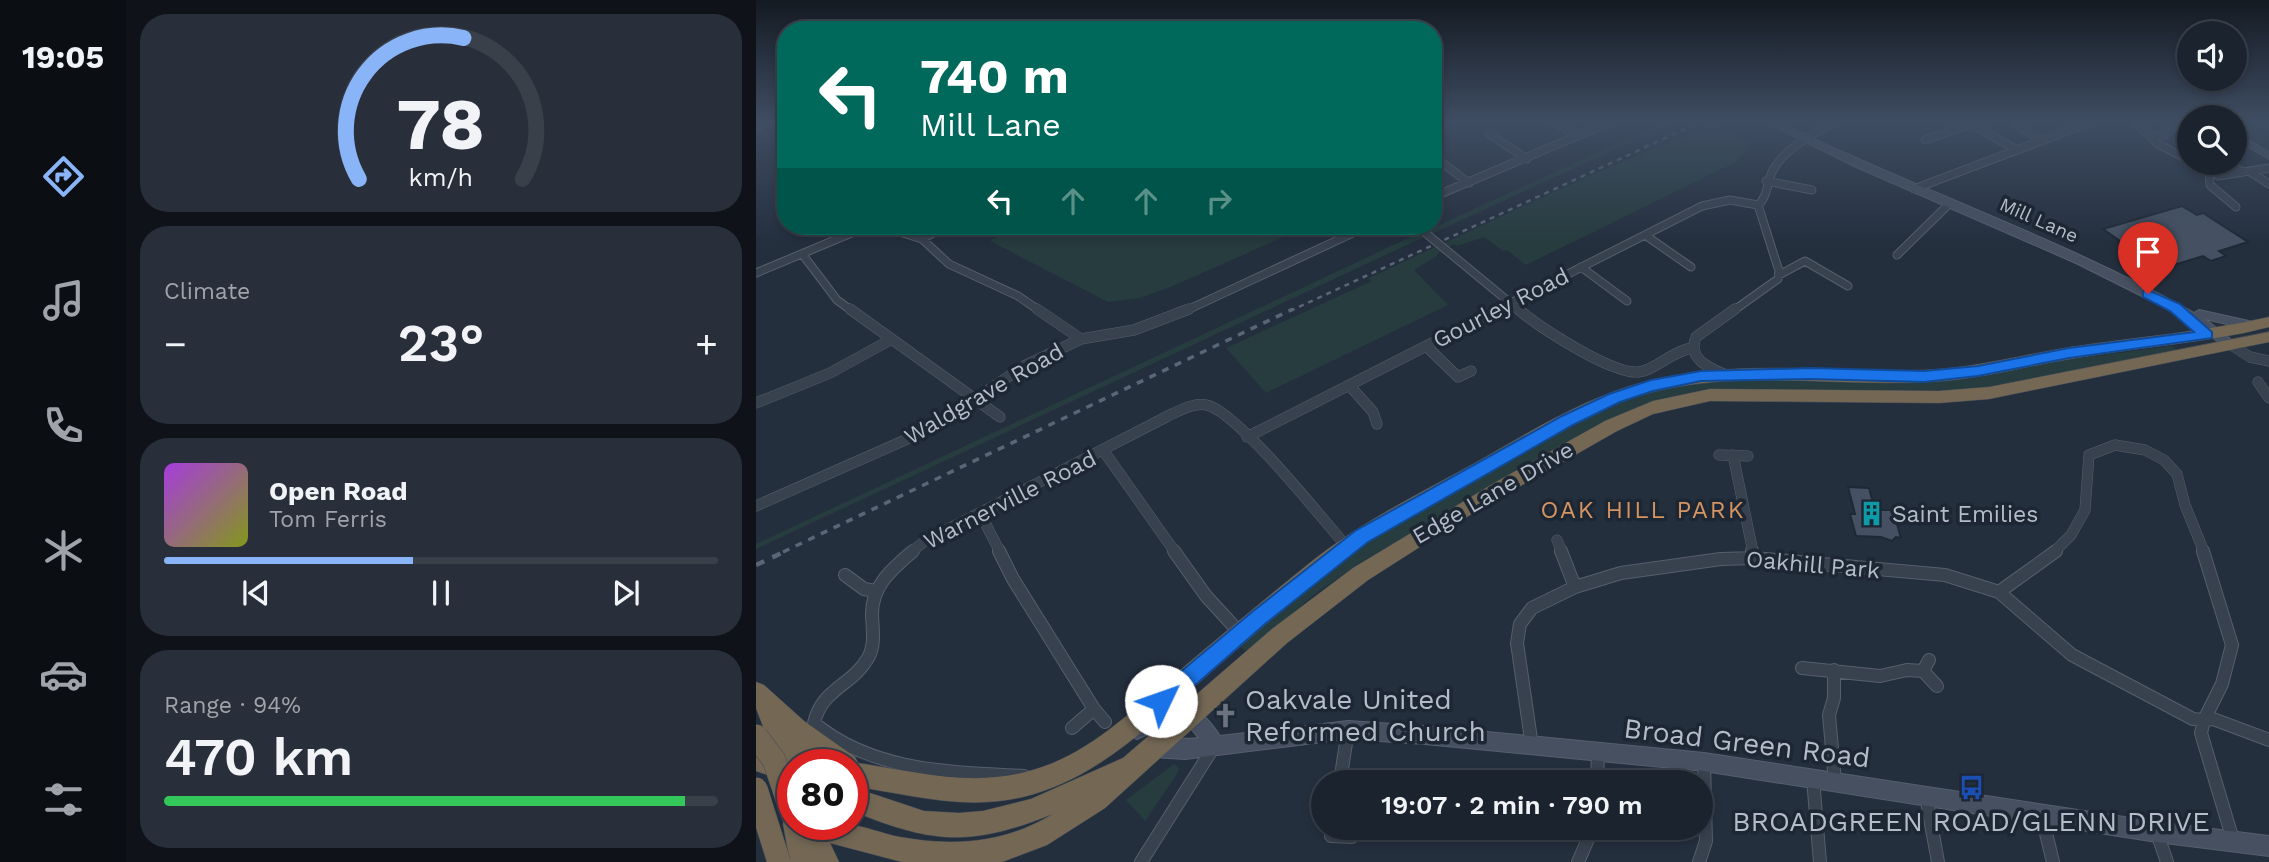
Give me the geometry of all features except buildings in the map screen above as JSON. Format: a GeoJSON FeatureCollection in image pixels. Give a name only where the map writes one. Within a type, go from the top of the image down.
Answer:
{"type":"FeatureCollection","features":[{"type":"Feature","properties":{"kind":"highway","name":"Edge Lane Drive"},"geometry":{"type":"LineString","coordinates":[[868,774],[931,790],[955,792],[1006,789],[1048,778],[1074,766],[1112,730],[1376,527],[1594,407],[1651,385],[1694,377],[1726,375],[1924,376],[1978,371],[2069,353],[2213,334],[2269,321]]}},
{"type":"Feature","properties":{"kind":"highway","name":"Edge Lane Drive"},"geometry":{"type":"LineString","coordinates":[[858,840],[912,852],[991,852],[1035,835],[1087,806],[1107,791],[1323,601],[1392,551],[1611,426],[1644,410],[1679,400],[1710,396],[1939,397],[1989,393],[2269,337]]}},
{"type":"Feature","properties":{"kind":"highway"},"geometry":{"type":"LineString","coordinates":[[763,700],[782,749]]}},
{"type":"Feature","properties":{"kind":"highway"},"geometry":{"type":"LineString","coordinates":[[763,700],[824,749]]}},
{"type":"Feature","properties":{"kind":"highway"},"geometry":{"type":"LineString","coordinates":[[756,736],[777,768]]}},
{"type":"Feature","properties":{"kind":"highway"},"geometry":{"type":"LineString","coordinates":[[756,746],[777,760]]}},
{"type":"Feature","properties":{"kind":"highway"},"geometry":{"type":"LineString","coordinates":[[868,805],[909,820],[933,825],[990,822],[1048,805],[1146,754]]}},
{"type":"Feature","properties":{"kind":"highway"},"geometry":{"type":"LineString","coordinates":[[756,760],[777,766]]}},
{"type":"Feature","properties":{"kind":"highway"},"geometry":{"type":"LineString","coordinates":[[756,778],[771,782],[777,790]]}},
{"type":"Feature","properties":{"kind":"highway"},"geometry":{"type":"LineString","coordinates":[[756,789],[772,858]]}},
{"type":"Feature","properties":{"kind":"highway"},"geometry":{"type":"LineString","coordinates":[[772,858],[756,807],[777,812]]}},
{"type":"Feature","properties":{"kind":"highway"},"geometry":{"type":"LineString","coordinates":[[772,858],[777,830]]}},
{"type":"Feature","properties":{"kind":"highway"},"geometry":{"type":"LineString","coordinates":[[800,840],[803,862]]}},
{"type":"Feature","properties":{"kind":"highway"},"geometry":{"type":"LineString","coordinates":[[812,840],[826,862]]}},
{"type":"Feature","properties":{"kind":"highway"},"geometry":{"type":"LineString","coordinates":[[960,862],[991,852]]}},
{"type":"Feature","properties":{"kind":"main road","name":"Mill Lane"},"geometry":{"type":"LineString","coordinates":[[1854,162],[2037,239],[2180,310],[2233,346]]}},
{"type":"Feature","properties":{"kind":"main road"},"geometry":{"type":"LineString","coordinates":[[2180,310],[2253,326]]}},
{"type":"Feature","properties":{"kind":"main road"},"geometry":{"type":"LineString","coordinates":[[1112,730],[1179,712],[1191,716],[1205,729],[1215,745]]}},
{"type":"Feature","properties":{"kind":"main road","name":"Broad Green Road"},"geometry":{"type":"LineString","coordinates":[[1146,754],[1348,730],[1704,762],[2157,832],[2269,846]]}},
{"type":"Feature","properties":{"kind":"street"},"geometry":{"type":"LineString","coordinates":[[1442,194],[1519,162]]}},
{"type":"Feature","properties":{"kind":"street"},"geometry":{"type":"LineString","coordinates":[[1777,162],[1766,181],[1764,200],[1758,205],[1779,275]]}},
{"type":"Feature","properties":{"kind":"street"},"geometry":{"type":"LineString","coordinates":[[1914,189],[1985,162]]}},
{"type":"Feature","properties":{"kind":"street"},"geometry":{"type":"LineString","coordinates":[[1442,163],[1469,183]]}},
{"type":"Feature","properties":{"kind":"street"},"geometry":{"type":"LineString","coordinates":[[2247,172],[2269,168]]}},
{"type":"Feature","properties":{"kind":"street"},"geometry":{"type":"LineString","coordinates":[[2247,172],[2269,184]]}},
{"type":"Feature","properties":{"kind":"street"},"geometry":{"type":"LineString","coordinates":[[2209,175],[2213,189],[2236,207]]}},
{"type":"Feature","properties":{"kind":"street"},"geometry":{"type":"LineString","coordinates":[[2218,176],[2225,175]]}},
{"type":"Feature","properties":{"kind":"street"},"geometry":{"type":"LineString","coordinates":[[1766,181],[1812,190]]}},
{"type":"Feature","properties":{"kind":"street","name":"Gourley Road"},"geometry":{"type":"LineString","coordinates":[[1247,437],[1718,200],[1743,200],[1758,205]]}},
{"type":"Feature","properties":{"kind":"street"},"geometry":{"type":"LineString","coordinates":[[1897,255],[1950,203]]}},
{"type":"Feature","properties":{"kind":"street"},"geometry":{"type":"LineString","coordinates":[[756,274],[843,235]]}},
{"type":"Feature","properties":{"kind":"street"},"geometry":{"type":"LineString","coordinates":[[909,235],[922,239],[949,264],[1018,296],[1081,339]]}},
{"type":"Feature","properties":{"kind":"street"},"geometry":{"type":"LineString","coordinates":[[922,239],[930,235]]}},
{"type":"Feature","properties":{"kind":"street","name":"Waldgrave Road"},"geometry":{"type":"LineString","coordinates":[[756,506],[930,429],[1024,366],[1081,339],[1134,330],[1168,319],[1349,235]]}},
{"type":"Feature","properties":{"kind":"street"},"geometry":{"type":"LineString","coordinates":[[1428,235],[1544,330],[1626,372],[1647,369],[1674,353],[1692,348]]}},
{"type":"Feature","properties":{"kind":"street"},"geometry":{"type":"LineString","coordinates":[[1645,235],[1691,267]]}},
{"type":"Feature","properties":{"kind":"street"},"geometry":{"type":"LineString","coordinates":[[803,255],[837,300],[1000,417]]}},
{"type":"Feature","properties":{"kind":"street"},"geometry":{"type":"LineString","coordinates":[[1726,375],[1698,359],[1692,348],[1696,337],[1776,282],[1779,275],[1805,261],[1848,286]]}},
{"type":"Feature","properties":{"kind":"street"},"geometry":{"type":"LineString","coordinates":[[1581,267],[1626,301]]}},
{"type":"Feature","properties":{"kind":"street"},"geometry":{"type":"LineString","coordinates":[[756,403],[830,373],[892,339]]}},
{"type":"Feature","properties":{"kind":"street"},"geometry":{"type":"LineString","coordinates":[[1426,346],[1458,377],[1471,371]]}},
{"type":"Feature","properties":{"kind":"street"},"geometry":{"type":"LineString","coordinates":[[2233,346],[2250,357],[2269,361]]}},
{"type":"Feature","properties":{"kind":"street"},"geometry":{"type":"LineString","coordinates":[[2258,382],[2269,398]]}},
{"type":"Feature","properties":{"kind":"street"},"geometry":{"type":"LineString","coordinates":[[1349,385],[1373,412],[1377,424]]}},
{"type":"Feature","properties":{"kind":"street"},"geometry":{"type":"LineString","coordinates":[[1103,450],[1189,407],[1205,405],[1216,408],[1247,437],[1347,547]]}},
{"type":"Feature","properties":{"kind":"street"},"geometry":{"type":"LineString","coordinates":[[1999,592],[2037,568],[2062,545],[2080,520],[2087,498],[2086,464],[2089,455],[2115,445],[2145,450],[2155,454],[2177,474],[2185,505],[2209,566],[2232,645],[2222,684],[2204,720],[2202,733],[2233,840]]}},
{"type":"Feature","properties":{"kind":"street","name":"Warnerville Road"},"geometry":{"type":"LineString","coordinates":[[876,591],[906,556],[925,541],[1103,450],[1206,596],[1240,633]]}},
{"type":"Feature","properties":{"kind":"street"},"geometry":{"type":"LineString","coordinates":[[1719,454],[1748,456]]}},
{"type":"Feature","properties":{"kind":"street"},"geometry":{"type":"LineString","coordinates":[[1733,455],[1754,558]]}},
{"type":"Feature","properties":{"kind":"street"},"geometry":{"type":"LineString","coordinates":[[980,513],[1013,579],[1094,709],[1112,730]]}},
{"type":"Feature","properties":{"kind":"street"},"geometry":{"type":"LineString","coordinates":[[1558,540],[1575,587]]}},
{"type":"Feature","properties":{"kind":"street","name":"Oakhill Park"},"geometry":{"type":"LineString","coordinates":[[1532,746],[1517,643],[1517,630],[1532,608],[1575,587],[1621,572],[1721,559],[1754,558],[1945,575],[1999,592],[2072,655],[2193,719],[2213,719],[2269,740]]}},
{"type":"Feature","properties":{"kind":"street"},"geometry":{"type":"LineString","coordinates":[[845,575],[864,589],[876,591],[871,654],[858,670],[819,703],[814,723],[842,743],[864,752],[939,772],[1048,778]]}},
{"type":"Feature","properties":{"kind":"street"},"geometry":{"type":"LineString","coordinates":[[1802,668],[1881,676],[1926,665],[1937,686]]}},
{"type":"Feature","properties":{"kind":"street"},"geometry":{"type":"LineString","coordinates":[[1834,670],[1834,698],[1829,715],[1835,782]]}},
{"type":"Feature","properties":{"kind":"street"},"geometry":{"type":"LineString","coordinates":[[1072,728],[1094,709]]}},
{"type":"Feature","properties":{"kind":"street"},"geometry":{"type":"LineString","coordinates":[[1342,770],[1348,730]]}},
{"type":"Feature","properties":{"kind":"street"},"geometry":{"type":"LineString","coordinates":[[1141,862],[1215,745]]}},
{"type":"Feature","properties":{"kind":"street"},"geometry":{"type":"LineString","coordinates":[[1597,770],[1598,752]]}},
{"type":"Feature","properties":{"kind":"street"},"geometry":{"type":"LineString","coordinates":[[1699,862],[1706,841],[1704,762]]}},
{"type":"Feature","properties":{"kind":"street"},"geometry":{"type":"LineString","coordinates":[[1814,779],[1820,862]]}},
{"type":"Feature","properties":{"kind":"street"},"geometry":{"type":"LineString","coordinates":[[1926,796],[1938,862]]}},
{"type":"Feature","properties":{"kind":"street"},"geometry":{"type":"LineString","coordinates":[[2041,814],[2053,862]]}},
{"type":"Feature","properties":{"kind":"street"},"geometry":{"type":"LineString","coordinates":[[2157,832],[2167,862]]}},
{"type":"Feature","properties":{"kind":"street"},"geometry":{"type":"LineString","coordinates":[[1578,862],[1588,840]]}},
{"type":"Feature","properties":{"kind":"green space"},"geometry":{"type":"Polygon","coordinates":[[[1577,162],[1586,162],[1442,229],[1442,224],[1577,162]]]}},
{"type":"Feature","properties":{"kind":"green space"},"geometry":{"type":"Polygon","coordinates":[[[1621,162],[1736,162],[1526,265],[1484,237],[1457,246],[1454,244],[1448,247],[1444,243],[1621,162]]]}},
{"type":"Feature","properties":{"kind":"green space"},"geometry":{"type":"Polygon","coordinates":[[[1000,235],[1288,235],[1173,286],[1140,298],[1108,302],[990,241],[1000,235]]]}},
{"type":"Feature","properties":{"kind":"green space"},"geometry":{"type":"Polygon","coordinates":[[[1415,235],[1424,237],[756,549],[756,544],[1415,235]]]}},
{"type":"Feature","properties":{"kind":"green space"},"geometry":{"type":"Polygon","coordinates":[[[1435,247],[1440,251],[1437,256],[1414,270],[1448,305],[1266,393],[1226,348],[1372,281],[1369,278],[1435,247]]]}},
{"type":"Feature","properties":{"kind":"green space"},"geometry":{"type":"Polygon","coordinates":[[[2173,346],[2177,350],[1959,393],[1781,391],[1688,394],[1650,403],[1485,491],[1358,564],[1315,594],[1247,652],[1240,647],[1302,593],[1385,529],[1588,416],[1651,391],[1685,383],[1755,379],[1971,379],[2071,359],[2173,346]]]}},
{"type":"Feature","properties":{"kind":"green space"},"geometry":{"type":"Polygon","coordinates":[[[1174,764],[1179,768],[1177,774],[1145,821],[1126,800],[1174,764]]]}},
{"type":"Feature","properties":{"kind":"railway"},"geometry":{"type":"LineString","coordinates":[[1290,311],[1613,162]]}},
{"type":"Feature","properties":{"kind":"railway"},"geometry":{"type":"LineString","coordinates":[[783,552],[1293,309]]}},
{"type":"Feature","properties":{"kind":"railway"},"geometry":{"type":"LineString","coordinates":[[756,565],[786,551]]}},
{"type":"Feature","properties":{"kind":"place","name":"Saint Emilies"},"geometry":{"type":"Point","coordinates":[1872,514]}},
{"type":"Feature","properties":{"kind":"place","name":"Oakvale United Reformed Church"},"geometry":{"type":"Point","coordinates":[1225,715]}},
{"type":"Feature","properties":{"kind":"place","name":"BROADGREEN ROAD/GLENN DRIVE"},"geometry":{"type":"Point","coordinates":[1971,787]}},
{"type":"Feature","properties":{"kind":"district","name":"OAK HILL PARK"},"geometry":{"type":"Point","coordinates":[1643,510]}},
{"type":"Feature","properties":{"kind":"route"},"geometry":{"type":"LineString","coordinates":[[1161,701],[1314,572],[1361,537],[1567,420],[1614,398],[1651,385],[1701,376],[1924,376],[1978,371],[2069,353],[2207,335],[2175,308],[2148,294]]}}]}
